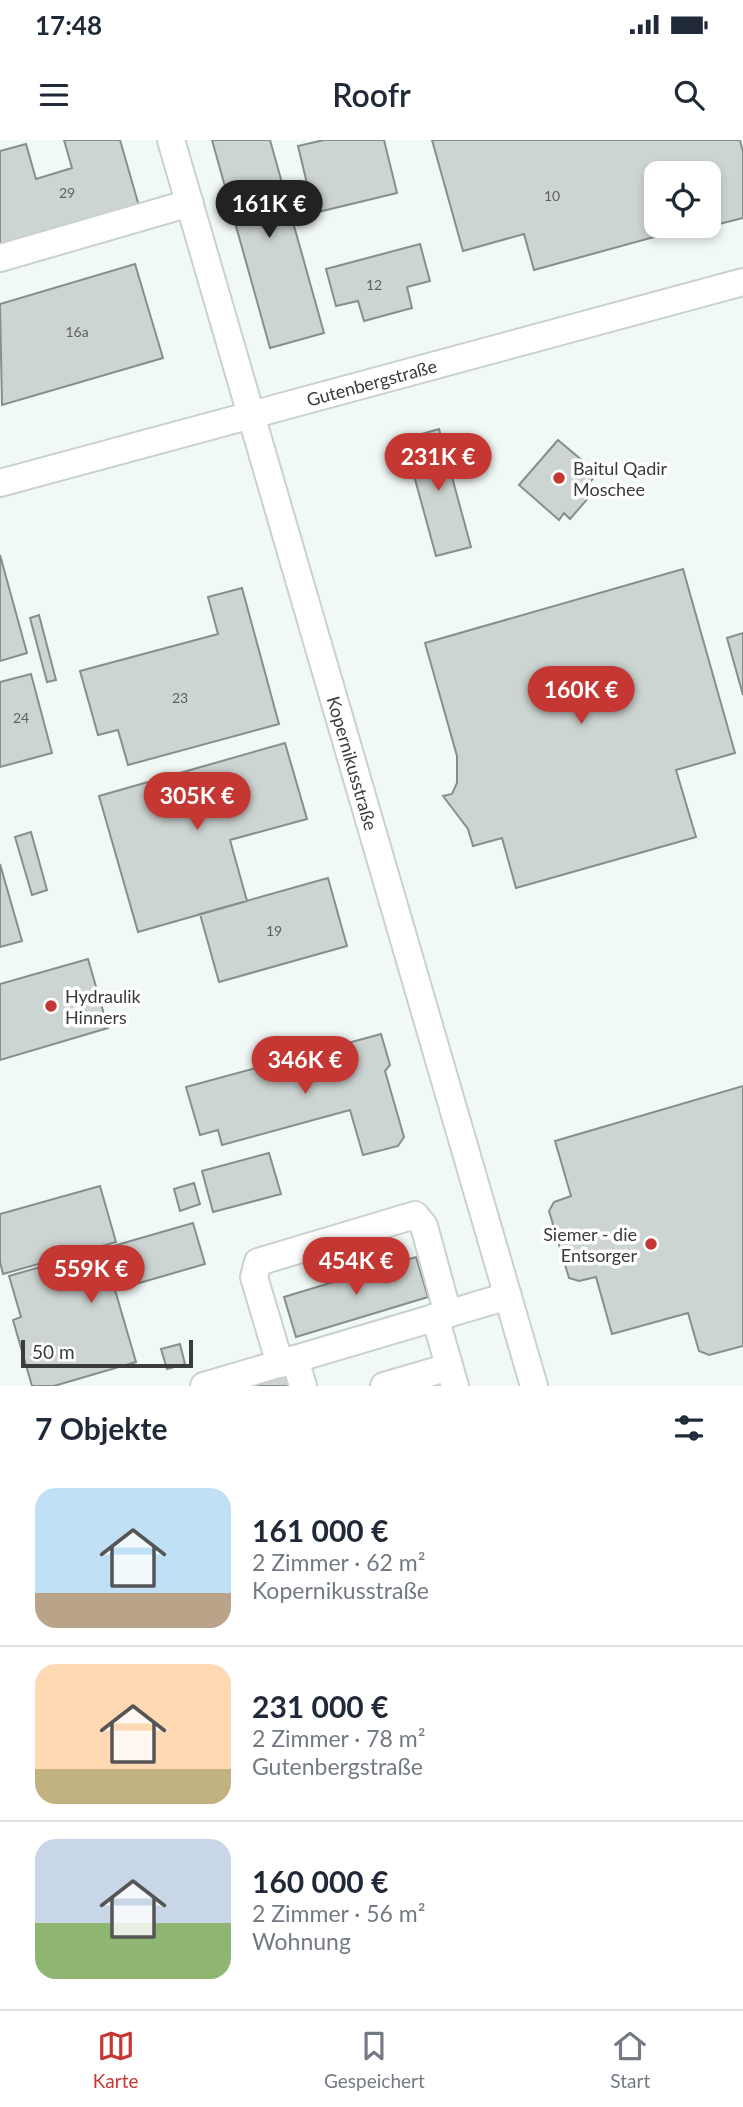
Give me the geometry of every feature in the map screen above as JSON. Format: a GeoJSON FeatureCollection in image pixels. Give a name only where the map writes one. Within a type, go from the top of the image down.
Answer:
{"type":"FeatureCollection","features":[{"type":"Feature","properties":{"kind":"street","name":"Kopernikusstraße"},"geometry":{"type":"LineString","coordinates":[[171,140],[534,1386]]}},
{"type":"Feature","properties":{"kind":"street"},"geometry":{"type":"LineString","coordinates":[[0,258],[190,203]]}},
{"type":"Feature","properties":{"kind":"street","name":"Gutenbergstraße"},"geometry":{"type":"LineString","coordinates":[[0,483],[743,282]]}},
{"type":"Feature","properties":{"kind":"street"},"geometry":{"type":"LineString","coordinates":[[303,1386],[287,1361],[254,1277],[258,1262],[415,1215],[424,1226],[452,1376],[384,1386]]}},
{"type":"Feature","properties":{"kind":"street"},"geometry":{"type":"LineString","coordinates":[[204,1386],[508,1296]]}},
{"type":"Feature","properties":{"kind":"building"},"geometry":{"type":"Polygon","coordinates":[[[64,140],[120,140],[139,206],[0,245],[0,151],[26,144],[36,179],[72,168],[64,140]]]}},
{"type":"Feature","properties":{"kind":"building"},"geometry":{"type":"Polygon","coordinates":[[[212,140],[270,140],[324,333],[270,348],[212,140]]]}},
{"type":"Feature","properties":{"kind":"building"},"geometry":{"type":"Polygon","coordinates":[[[324,140],[384,140],[397,193],[314,213],[298,146],[324,140]]]}},
{"type":"Feature","properties":{"kind":"building"},"geometry":{"type":"Polygon","coordinates":[[[432,140],[740,140],[743,152],[743,218],[721,224],[721,161],[644,161],[644,238],[650,238],[534,270],[524,234],[463,251],[432,140]]]}},
{"type":"Feature","properties":{"kind":"building"},"geometry":{"type":"Polygon","coordinates":[[[420,244],[430,281],[407,287],[412,308],[364,321],[358,301],[336,306],[326,269],[420,244]]]}},
{"type":"Feature","properties":{"kind":"building"},"geometry":{"type":"Polygon","coordinates":[[[135,264],[163,358],[2,405],[0,304],[135,264]]]}},
{"type":"Feature","properties":{"kind":"building"},"geometry":{"type":"Polygon","coordinates":[[[439,429],[471,547],[436,556],[404,439],[439,429]]]}},
{"type":"Feature","properties":{"kind":"building","name":"Baitul Qadir Moschee"},"geometry":{"type":"Polygon","coordinates":[[[558,440],[597,473],[589,484],[596,489],[570,519],[564,513],[559,520],[519,485],[558,440]]]}},
{"type":"Feature","properties":{"kind":"building"},"geometry":{"type":"Polygon","coordinates":[[[0,555],[27,653],[0,661],[0,555]]]}},
{"type":"Feature","properties":{"kind":"building"},"geometry":{"type":"Polygon","coordinates":[[[683,569],[735,753],[676,770],[696,837],[516,888],[502,838],[473,846],[468,829],[443,796],[452,794],[457,783],[457,756],[425,643],[683,569]]]}},
{"type":"Feature","properties":{"kind":"building"},"geometry":{"type":"Polygon","coordinates":[[[242,588],[279,724],[128,765],[118,730],[98,735],[80,671],[218,634],[208,597],[242,588]]]}},
{"type":"Feature","properties":{"kind":"building"},"geometry":{"type":"Polygon","coordinates":[[[39,615],[56,680],[47,682],[30,618],[39,615]]]}},
{"type":"Feature","properties":{"kind":"building"},"geometry":{"type":"Polygon","coordinates":[[[743,633],[743,695],[727,638],[743,633]]]}},
{"type":"Feature","properties":{"kind":"building"},"geometry":{"type":"Polygon","coordinates":[[[31,674],[52,753],[0,767],[0,682],[31,674]]]}},
{"type":"Feature","properties":{"kind":"building"},"geometry":{"type":"Polygon","coordinates":[[[285,743],[307,819],[230,840],[247,901],[138,932],[99,796],[285,743]]]}},
{"type":"Feature","properties":{"kind":"building"},"geometry":{"type":"Polygon","coordinates":[[[31,832],[47,890],[32,895],[15,837],[31,832]]]}},
{"type":"Feature","properties":{"kind":"building"},"geometry":{"type":"Polygon","coordinates":[[[0,864],[22,941],[0,947],[0,864]]]}},
{"type":"Feature","properties":{"kind":"building"},"geometry":{"type":"Polygon","coordinates":[[[328,878],[347,946],[219,982],[200,914],[328,878]]]}},
{"type":"Feature","properties":{"kind":"building","name":"Hydraulik Hinners"},"geometry":{"type":"Polygon","coordinates":[[[88,959],[108,1028],[0,1060],[0,984],[88,959]]]}},
{"type":"Feature","properties":{"kind":"building"},"geometry":{"type":"Polygon","coordinates":[[[381,1034],[390,1065],[385,1071],[404,1137],[398,1146],[363,1155],[350,1110],[222,1145],[218,1130],[200,1135],[186,1087],[381,1034]]]}},
{"type":"Feature","properties":{"kind":"building","name":"Siemer - die Entsorger"},"geometry":{"type":"Polygon","coordinates":[[[743,1086],[743,1346],[709,1355],[699,1351],[688,1313],[612,1334],[596,1277],[579,1281],[569,1278],[549,1211],[554,1202],[571,1196],[555,1141],[743,1086]]]}},
{"type":"Feature","properties":{"kind":"building"},"geometry":{"type":"Polygon","coordinates":[[[269,1153],[281,1194],[213,1212],[202,1171],[269,1153]]]}},
{"type":"Feature","properties":{"kind":"building"},"geometry":{"type":"Polygon","coordinates":[[[194,1183],[200,1204],[180,1211],[174,1189],[194,1183]]]}},
{"type":"Feature","properties":{"kind":"building"},"geometry":{"type":"Polygon","coordinates":[[[100,1186],[116,1242],[3,1274],[0,1262],[0,1214],[100,1186]]]}},
{"type":"Feature","properties":{"kind":"building"},"geometry":{"type":"Polygon","coordinates":[[[193,1223],[205,1264],[115,1290],[136,1362],[54,1386],[32,1386],[13,1320],[21,1317],[9,1276],[193,1223]]]}},
{"type":"Feature","properties":{"kind":"building"},"geometry":{"type":"Polygon","coordinates":[[[416,1257],[428,1297],[296,1337],[284,1297],[416,1257]]]}},
{"type":"Feature","properties":{"kind":"building"},"geometry":{"type":"Polygon","coordinates":[[[180,1344],[185,1364],[167,1369],[161,1349],[180,1344]]]}},
{"type":"Feature","properties":{"kind":"building"},"geometry":{"type":"Polygon","coordinates":[[[289,1374],[292,1386],[249,1386],[289,1374]]]}},
{"type":"Feature","properties":{"kind":"place","name":"Baitul Qadir Moschee"},"geometry":{"type":"Point","coordinates":[559,478]}},
{"type":"Feature","properties":{"kind":"place","name":"Hydraulik Hinners"},"geometry":{"type":"Point","coordinates":[51,1006]}},
{"type":"Feature","properties":{"kind":"place","name":"Siemer - die Entsorger"},"geometry":{"type":"Point","coordinates":[651,1244]}}]}
